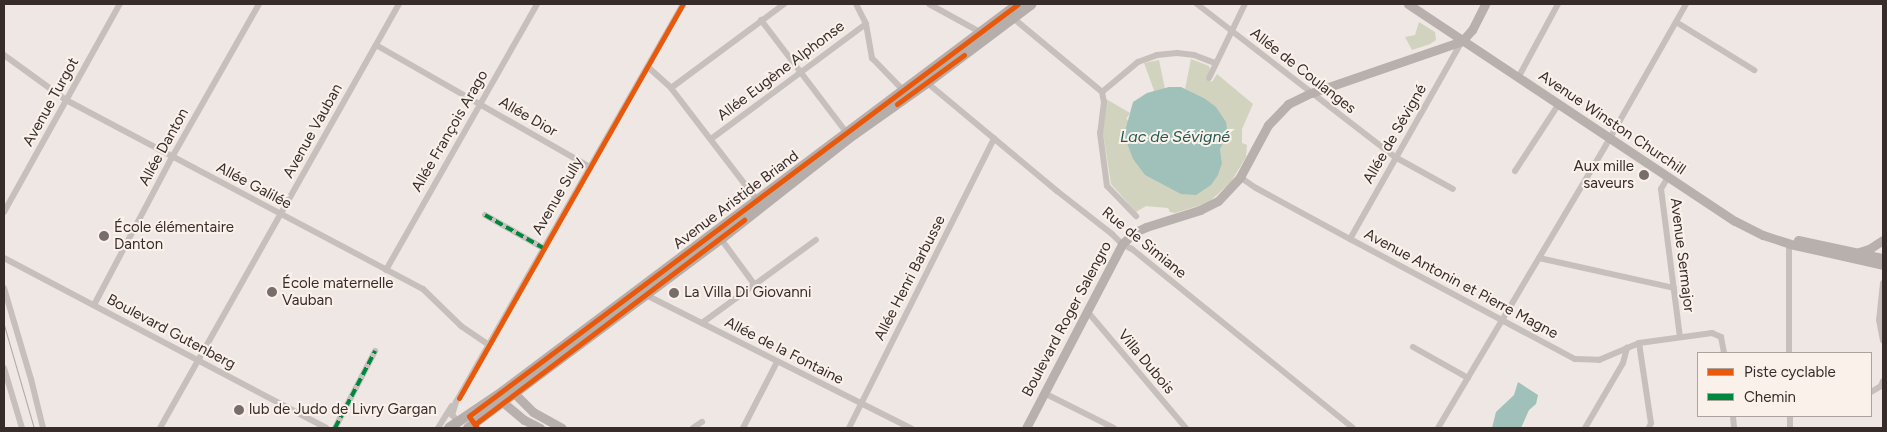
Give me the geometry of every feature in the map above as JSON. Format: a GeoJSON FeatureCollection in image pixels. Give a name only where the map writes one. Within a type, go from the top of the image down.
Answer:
{"type":"FeatureCollection","features":[{"type":"Feature","properties":{"kind":"main road","name":"Avenue Aristide Briand"},"geometry":{"type":"LineString","coordinates":[[503,398],[515,394],[721,239],[984,35],[1018,4]]}},
{"type":"Feature","properties":{"kind":"main road","name":"Avenue Aristide Briand"},"geometry":{"type":"LineString","coordinates":[[984,35],[1032,4]]}},
{"type":"Feature","properties":{"kind":"main road","name":"Avenue Winston Churchill"},"geometry":{"type":"LineString","coordinates":[[1408,4],[1610,139],[1747,227],[1790,244],[1858,253],[1883,259]]}},
{"type":"Feature","properties":{"kind":"main road"},"geometry":{"type":"LineString","coordinates":[[1462,41],[1468,28],[1485,4]]}},
{"type":"Feature","properties":{"kind":"main road","name":"Boulevard Roger Salengro"},"geometry":{"type":"LineString","coordinates":[[1026,428],[1122,244],[1136,232],[1146,227],[1200,210],[1218,201],[1240,177],[1268,125],[1288,104],[1311,93],[1462,41]]}},
{"type":"Feature","properties":{"kind":"main road","name":"Avenue Aristide Briand"},"geometry":{"type":"LineString","coordinates":[[449,428],[463,425],[503,398],[846,132],[903,90],[924,80]]}},
{"type":"Feature","properties":{"kind":"main road","name":"Avenue Winston Churchill"},"geometry":{"type":"LineString","coordinates":[[1747,227],[1883,265]]}},
{"type":"Feature","properties":{"kind":"main road"},"geometry":{"type":"LineString","coordinates":[[1858,253],[1869,249],[1883,240]]}},
{"type":"Feature","properties":{"kind":"main road"},"geometry":{"type":"LineString","coordinates":[[1834,251],[1880,262],[1883,259]]}},
{"type":"Feature","properties":{"kind":"main road"},"geometry":{"type":"LineString","coordinates":[[515,394],[533,412],[562,428]]}},
{"type":"Feature","properties":{"kind":"main road"},"geometry":{"type":"LineString","coordinates":[[503,398],[524,420],[540,428]]}},
{"type":"Feature","properties":{"kind":"street","name":"Avenue Turgot"},"geometry":{"type":"LineString","coordinates":[[4,212],[120,4]]}},
{"type":"Feature","properties":{"kind":"street","name":"Allée Danton"},"geometry":{"type":"LineString","coordinates":[[94,305],[172,157],[259,4]]}},
{"type":"Feature","properties":{"kind":"street","name":"Avenue Vauban"},"geometry":{"type":"LineString","coordinates":[[160,428],[399,4]]}},
{"type":"Feature","properties":{"kind":"street","name":"Allée François Arago"},"geometry":{"type":"LineString","coordinates":[[386,270],[537,4]]}},
{"type":"Feature","properties":{"kind":"street","name":"Avenue Sully"},"geometry":{"type":"LineString","coordinates":[[438,428],[456,402],[683,4]]}},
{"type":"Feature","properties":{"kind":"street"},"geometry":{"type":"LineString","coordinates":[[671,88],[784,4]]}},
{"type":"Feature","properties":{"kind":"street"},"geometry":{"type":"LineString","coordinates":[[856,4],[866,24],[872,58],[903,90]]}},
{"type":"Feature","properties":{"kind":"street"},"geometry":{"type":"LineString","coordinates":[[929,4],[984,35]]}},
{"type":"Feature","properties":{"kind":"street","name":"Allée de Coulanges"},"geometry":{"type":"LineString","coordinates":[[1197,4],[1395,157],[1453,190]]}},
{"type":"Feature","properties":{"kind":"street"},"geometry":{"type":"LineString","coordinates":[[1209,78],[1245,4]]}},
{"type":"Feature","properties":{"kind":"street"},"geometry":{"type":"LineString","coordinates":[[1518,78],[1558,4]]}},
{"type":"Feature","properties":{"kind":"street"},"geometry":{"type":"LineString","coordinates":[[1438,428],[1610,139],[1686,4]]}},
{"type":"Feature","properties":{"kind":"street"},"geometry":{"type":"LineString","coordinates":[[1013,18],[1102,92],[1104,102],[1100,133],[1107,186],[1136,216]]}},
{"type":"Feature","properties":{"kind":"street"},"geometry":{"type":"LineString","coordinates":[[761,20],[846,132]]}},
{"type":"Feature","properties":{"kind":"street"},"geometry":{"type":"LineString","coordinates":[[1676,22],[1754,70]]}},
{"type":"Feature","properties":{"kind":"street","name":"Allée Eugène Alphonse"},"geometry":{"type":"LineString","coordinates":[[711,139],[866,24]]}},
{"type":"Feature","properties":{"kind":"street","name":"Allée de Sévigné"},"geometry":{"type":"LineString","coordinates":[[1350,239],[1462,41]]}},
{"type":"Feature","properties":{"kind":"street","name":"Allée Dior"},"geometry":{"type":"LineString","coordinates":[[376,45],[590,167]]}},
{"type":"Feature","properties":{"kind":"street"},"geometry":{"type":"LineString","coordinates":[[1102,92],[1138,62],[1157,55],[1177,53],[1194,55],[1215,64]]}},
{"type":"Feature","properties":{"kind":"street","name":"Allée Galilée"},"geometry":{"type":"LineString","coordinates":[[4,55],[66,100],[423,289],[461,326],[488,344]]}},
{"type":"Feature","properties":{"kind":"street"},"geometry":{"type":"LineString","coordinates":[[648,67],[671,88],[757,200]]}},
{"type":"Feature","properties":{"kind":"street","name":"Rue de Simiane"},"geometry":{"type":"LineString","coordinates":[[924,80],[1122,244],[1132,249],[1352,428]]}},
{"type":"Feature","properties":{"kind":"street"},"geometry":{"type":"LineString","coordinates":[[1515,170],[1558,104]]}},
{"type":"Feature","properties":{"kind":"street","name":"Allée Henri Barbusse"},"geometry":{"type":"LineString","coordinates":[[849,428],[994,138]]}},
{"type":"Feature","properties":{"kind":"street","name":"Avenue Antonin et Pierre Magne"},"geometry":{"type":"LineString","coordinates":[[1240,177],[1350,239],[1575,359],[1583,361],[1599,360],[1639,343],[1718,334],[1721,337],[1724,352]]}},
{"type":"Feature","properties":{"kind":"street","name":"Avenue Sermajor"},"geometry":{"type":"LineString","coordinates":[[1668,177],[1661,189],[1680,337]]}},
{"type":"Feature","properties":{"kind":"street"},"geometry":{"type":"LineString","coordinates":[[485,215],[543,248]]}},
{"type":"Feature","properties":{"kind":"street"},"geometry":{"type":"LineString","coordinates":[[721,239],[754,284]]}},
{"type":"Feature","properties":{"kind":"street"},"geometry":{"type":"LineString","coordinates":[[702,323],[816,240]]}},
{"type":"Feature","properties":{"kind":"street"},"geometry":{"type":"LineString","coordinates":[[1789,352],[1790,244]]}},
{"type":"Feature","properties":{"kind":"street","name":"Boulevard Gutenberg"},"geometry":{"type":"LineString","coordinates":[[4,258],[326,428]]}},
{"type":"Feature","properties":{"kind":"street"},"geometry":{"type":"LineString","coordinates":[[1539,258],[1674,288]]}},
{"type":"Feature","properties":{"kind":"street"},"geometry":{"type":"LineString","coordinates":[[1883,283],[1879,320],[1883,341]]}},
{"type":"Feature","properties":{"kind":"street"},"geometry":{"type":"LineString","coordinates":[[4,288],[31,379],[43,428]]}},
{"type":"Feature","properties":{"kind":"street","name":"Allée de la Fontaine"},"geometry":{"type":"LineString","coordinates":[[646,295],[912,428]]}},
{"type":"Feature","properties":{"kind":"street","name":"Villa Dubois"},"geometry":{"type":"LineString","coordinates":[[1086,311],[1186,428]]}},
{"type":"Feature","properties":{"kind":"street"},"geometry":{"type":"LineString","coordinates":[[1639,343],[1651,423],[1649,428]]}},
{"type":"Feature","properties":{"kind":"street"},"geometry":{"type":"LineString","coordinates":[[1413,347],[1468,378]]}},
{"type":"Feature","properties":{"kind":"street"},"geometry":{"type":"LineString","coordinates":[[1585,428],[1623,363],[1627,348]]}},
{"type":"Feature","properties":{"kind":"street"},"geometry":{"type":"LineString","coordinates":[[335,428],[375,350]]}},
{"type":"Feature","properties":{"kind":"street"},"geometry":{"type":"LineString","coordinates":[[743,428],[777,362]]}},
{"type":"Feature","properties":{"kind":"street"},"geometry":{"type":"LineString","coordinates":[[4,368],[22,428]]}},
{"type":"Feature","properties":{"kind":"street"},"geometry":{"type":"LineString","coordinates":[[1872,391],[1883,381]]}},
{"type":"Feature","properties":{"kind":"street"},"geometry":{"type":"LineString","coordinates":[[1044,393],[1114,428]]}},
{"type":"Feature","properties":{"kind":"street"},"geometry":{"type":"LineString","coordinates":[[456,402],[452,415],[463,425]]}},
{"type":"Feature","properties":{"kind":"street"},"geometry":{"type":"LineString","coordinates":[[693,428],[702,422]]}},
{"type":"Feature","properties":{"kind":"green space"},"geometry":{"type":"Polygon","coordinates":[[[1419,22],[1435,32],[1436,40],[1412,50],[1405,37],[1415,35],[1419,22]]]}},
{"type":"Feature","properties":{"kind":"green space"},"geometry":{"type":"Polygon","coordinates":[[[1191,59],[1209,66],[1210,69],[1206,79],[1212,82],[1217,74],[1253,104],[1242,129],[1242,143],[1247,145],[1246,157],[1231,182],[1208,203],[1175,213],[1170,212],[1168,208],[1146,206],[1136,212],[1111,184],[1103,133],[1106,99],[1130,113],[1126,119],[1222,163],[1220,149],[1228,135],[1204,98],[1185,89],[1191,59]]]}},
{"type":"Feature","properties":{"kind":"green space"},"geometry":{"type":"Polygon","coordinates":[[[1159,60],[1165,89],[1155,93],[1144,63],[1159,60]]]}},
{"type":"Feature","properties":{"kind":"water","name":"Lac de Sévigné"},"geometry":{"type":"Polygon","coordinates":[[[1169,87],[1181,87],[1204,98],[1216,107],[1226,122],[1228,135],[1220,149],[1222,163],[1218,175],[1211,185],[1196,195],[1181,194],[1145,175],[1133,159],[1124,135],[1133,102],[1147,93],[1169,87]]]}},
{"type":"Feature","properties":{"kind":"water"},"geometry":{"type":"Polygon","coordinates":[[[1518,382],[1538,395],[1536,404],[1529,410],[1521,428],[1492,428],[1496,412],[1514,395],[1518,382]]]}},
{"type":"Feature","properties":{"kind":"tram line"},"geometry":{"type":"LineString","coordinates":[[4,325],[34,428]]}},
{"type":"Feature","properties":{"kind":"marked path"},"geometry":{"type":"LineString","coordinates":[[485,215],[543,248]]}},
{"type":"Feature","properties":{"kind":"marked path"},"geometry":{"type":"LineString","coordinates":[[335,428],[375,351]]}},
{"type":"Feature","properties":{"kind":"cycle path"},"geometry":{"type":"LineString","coordinates":[[459,398],[683,4]]}},
{"type":"Feature","properties":{"kind":"cycle path"},"geometry":{"type":"LineString","coordinates":[[477,428],[469,416],[1018,4]]}},
{"type":"Feature","properties":{"kind":"cycle path"},"geometry":{"type":"LineString","coordinates":[[897,104],[964,55]]}},
{"type":"Feature","properties":{"kind":"cycle path"},"geometry":{"type":"LineString","coordinates":[[475,424],[744,220]]}},
{"type":"Feature","properties":{"kind":"place","name":"Aux mille saveurs"},"geometry":{"type":"Point","coordinates":[1644,175]}},
{"type":"Feature","properties":{"kind":"place","name":"École élémentaire Danton"},"geometry":{"type":"Point","coordinates":[104,236]}},
{"type":"Feature","properties":{"kind":"place","name":"École maternelle Vauban"},"geometry":{"type":"Point","coordinates":[272,292]}},
{"type":"Feature","properties":{"kind":"place","name":"La Villa Di Giovanni"},"geometry":{"type":"Point","coordinates":[674,293]}},
{"type":"Feature","properties":{"kind":"place","name":"lub de Judo de Livry Gargan"},"geometry":{"type":"Point","coordinates":[239,410]}}]}
